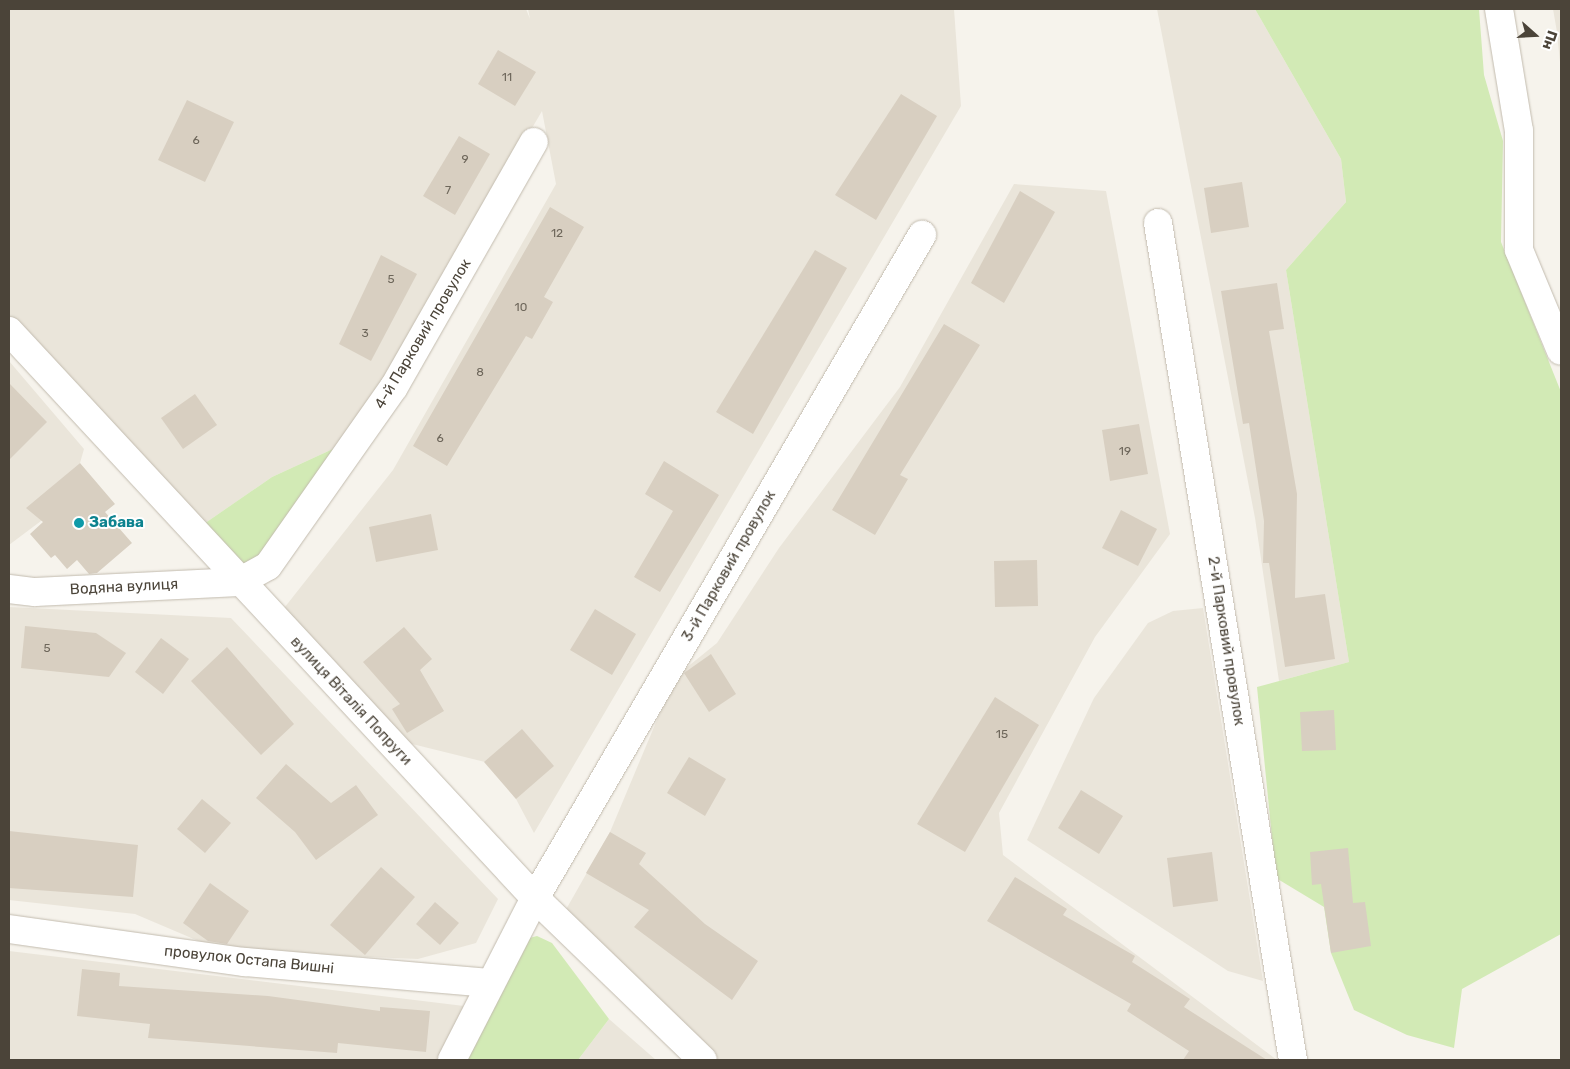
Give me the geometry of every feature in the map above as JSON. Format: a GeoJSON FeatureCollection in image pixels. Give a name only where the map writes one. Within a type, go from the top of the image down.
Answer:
{"type":"FeatureCollection","features":[{"type":"Feature","properties":{"kind":"street"},"geometry":{"type":"LineString","coordinates":[[1499,9],[1519,130],[1519,250],[1561,351]]}},
{"type":"Feature","properties":{"kind":"street","name":"4-й Парковий провулок"},"geometry":{"type":"LineString","coordinates":[[239,582],[268,566],[394,387],[534,142]]}},
{"type":"Feature","properties":{"kind":"street","name":"2-й Парковий провулок"},"geometry":{"type":"LineString","coordinates":[[1158,223],[1293,1060]]}},
{"type":"Feature","properties":{"kind":"street","name":"3-й Парковий провулок"},"geometry":{"type":"LineString","coordinates":[[452,1060],[490,983],[536,898],[922,235]]}},
{"type":"Feature","properties":{"kind":"street","name":"вулиця Віталія Попруги"},"geometry":{"type":"LineString","coordinates":[[9,331],[239,582],[536,898],[704,1060]]}},
{"type":"Feature","properties":{"kind":"street","name":"Водяна вулиця"},"geometry":{"type":"LineString","coordinates":[[9,589],[35,592],[239,582]]}},
{"type":"Feature","properties":{"kind":"street","name":"провулок Остапа Вишні"},"geometry":{"type":"LineString","coordinates":[[9,929],[245,962],[490,983]]}},
{"type":"Feature","properties":{"kind":"shaded area"},"geometry":{"type":"Polygon","coordinates":[[[9,9],[526,9],[530,19],[528,9],[954,9],[961,106],[534,833],[516,799],[485,762],[400,741],[281,612],[393,470],[556,184],[542,111],[348,442],[272,477],[198,528],[9,316],[9,9]]]}},
{"type":"Feature","properties":{"kind":"shaded area"},"geometry":{"type":"Polygon","coordinates":[[[1157,9],[1255,9],[1341,159],[1346,202],[1286,270],[1349,662],[1279,681],[1255,518],[1157,9]]]}},
{"type":"Feature","properties":{"kind":"shaded area"},"geometry":{"type":"Polygon","coordinates":[[[1553,9],[1561,9],[1561,72],[1557,32],[1553,9]]]}},
{"type":"Feature","properties":{"kind":"shaded area"},"geometry":{"type":"Polygon","coordinates":[[[1014,184],[1106,191],[1170,534],[1095,637],[999,813],[1003,855],[1277,1060],[716,1060],[564,913],[610,832],[675,677],[717,643],[779,548],[900,387],[1014,184]]]}},
{"type":"Feature","properties":{"kind":"shaded area"},"geometry":{"type":"Polygon","coordinates":[[[9,361],[84,449],[80,463],[52,487],[65,503],[9,545],[9,361]]]}},
{"type":"Feature","properties":{"kind":"shaded area"},"geometry":{"type":"Polygon","coordinates":[[[9,607],[231,618],[498,899],[476,943],[418,959],[222,951],[135,914],[9,900],[9,607]]]}},
{"type":"Feature","properties":{"kind":"shaded area"},"geometry":{"type":"Polygon","coordinates":[[[1203,608],[1263,981],[1228,971],[1027,840],[1094,698],[1148,623],[1173,611],[1203,608]]]}},
{"type":"Feature","properties":{"kind":"shaded area"},"geometry":{"type":"Polygon","coordinates":[[[9,951],[464,1006],[437,1060],[9,1060],[9,951]]]}},
{"type":"Feature","properties":{"kind":"shaded area"},"geometry":{"type":"Polygon","coordinates":[[[609,1019],[656,1060],[578,1060],[609,1019]]]}},
{"type":"Feature","properties":{"kind":"green space"},"geometry":{"type":"Polygon","coordinates":[[[1255,9],[1479,9],[1484,75],[1503,141],[1501,242],[1561,392],[1561,934],[1462,989],[1454,1048],[1407,1035],[1354,1010],[1331,953],[1324,907],[1276,878],[1257,687],[1349,662],[1286,270],[1346,202],[1341,159],[1255,9]]]}},
{"type":"Feature","properties":{"kind":"green space"},"geometry":{"type":"Polygon","coordinates":[[[348,442],[262,560],[240,573],[198,528],[272,477],[348,442]]]}},
{"type":"Feature","properties":{"kind":"green space"},"geometry":{"type":"Polygon","coordinates":[[[537,936],[552,943],[609,1019],[578,1060],[462,1060],[522,940],[537,936]]]}},
{"type":"Feature","properties":{"kind":"building"},"geometry":{"type":"Polygon","coordinates":[[[498,50],[536,72],[515,106],[478,84],[498,50]]]}},
{"type":"Feature","properties":{"kind":"building"},"geometry":{"type":"Polygon","coordinates":[[[901,94],[937,116],[876,220],[835,195],[901,94]]]}},
{"type":"Feature","properties":{"kind":"building"},"geometry":{"type":"Polygon","coordinates":[[[187,100],[234,122],[205,182],[158,160],[187,100]]]}},
{"type":"Feature","properties":{"kind":"building"},"geometry":{"type":"Polygon","coordinates":[[[459,136],[490,154],[455,215],[423,196],[459,136]]]}},
{"type":"Feature","properties":{"kind":"building"},"geometry":{"type":"Polygon","coordinates":[[[1242,182],[1249,227],[1211,233],[1204,188],[1242,182]]]}},
{"type":"Feature","properties":{"kind":"building"},"geometry":{"type":"Polygon","coordinates":[[[1020,191],[1055,212],[1004,303],[971,283],[1020,191]]]}},
{"type":"Feature","properties":{"kind":"building"},"geometry":{"type":"Polygon","coordinates":[[[550,207],[584,227],[544,297],[553,302],[532,339],[526,336],[447,466],[413,446],[550,207]]]}},
{"type":"Feature","properties":{"kind":"building"},"geometry":{"type":"Polygon","coordinates":[[[815,250],[847,268],[753,434],[716,412],[815,250]]]}},
{"type":"Feature","properties":{"kind":"building"},"geometry":{"type":"Polygon","coordinates":[[[381,255],[417,274],[371,361],[339,344],[381,255]]]}},
{"type":"Feature","properties":{"kind":"building"},"geometry":{"type":"Polygon","coordinates":[[[1277,283],[1284,329],[1269,331],[1297,494],[1295,598],[1325,594],[1335,659],[1285,667],[1269,563],[1263,563],[1264,521],[1249,423],[1243,424],[1221,291],[1277,283]]]}},
{"type":"Feature","properties":{"kind":"building"},"geometry":{"type":"Polygon","coordinates":[[[944,324],[980,345],[900,475],[908,479],[875,535],[832,510],[944,324]]]}},
{"type":"Feature","properties":{"kind":"building"},"geometry":{"type":"Polygon","coordinates":[[[9,383],[47,422],[9,460],[9,383]]]}},
{"type":"Feature","properties":{"kind":"building"},"geometry":{"type":"Polygon","coordinates":[[[195,394],[217,425],[183,449],[161,418],[195,394]]]}},
{"type":"Feature","properties":{"kind":"building"},"geometry":{"type":"Polygon","coordinates":[[[1139,424],[1148,474],[1110,481],[1102,430],[1139,424]]]}},
{"type":"Feature","properties":{"kind":"building"},"geometry":{"type":"Polygon","coordinates":[[[664,461],[719,495],[660,592],[634,577],[673,511],[645,494],[664,461]]]}},
{"type":"Feature","properties":{"kind":"building","name":"Забава"},"geometry":{"type":"Polygon","coordinates":[[[80,463],[115,504],[105,512],[132,543],[97,573],[89,574],[77,560],[67,569],[55,555],[51,558],[30,534],[43,522],[26,508],[80,463]]]}},
{"type":"Feature","properties":{"kind":"building"},"geometry":{"type":"Polygon","coordinates":[[[1121,510],[1157,529],[1138,566],[1102,548],[1121,510]]]}},
{"type":"Feature","properties":{"kind":"building"},"geometry":{"type":"Polygon","coordinates":[[[431,514],[438,550],[376,562],[369,527],[431,514]]]}},
{"type":"Feature","properties":{"kind":"building"},"geometry":{"type":"Polygon","coordinates":[[[1037,560],[1038,606],[995,607],[994,561],[1037,560]]]}},
{"type":"Feature","properties":{"kind":"building"},"geometry":{"type":"Polygon","coordinates":[[[595,609],[636,634],[612,675],[570,650],[595,609]]]}},
{"type":"Feature","properties":{"kind":"building"},"geometry":{"type":"Polygon","coordinates":[[[25,626],[96,633],[126,653],[109,677],[21,668],[25,626]]]}},
{"type":"Feature","properties":{"kind":"building"},"geometry":{"type":"Polygon","coordinates":[[[404,627],[432,659],[420,670],[444,711],[407,733],[392,709],[400,704],[363,662],[404,627]]]}},
{"type":"Feature","properties":{"kind":"building"},"geometry":{"type":"Polygon","coordinates":[[[161,638],[189,659],[163,694],[135,672],[161,638]]]}},
{"type":"Feature","properties":{"kind":"building"},"geometry":{"type":"Polygon","coordinates":[[[227,647],[294,724],[261,755],[191,681],[227,647]]]}},
{"type":"Feature","properties":{"kind":"building"},"geometry":{"type":"Polygon","coordinates":[[[711,654],[736,694],[709,712],[684,673],[711,654]]]}},
{"type":"Feature","properties":{"kind":"building"},"geometry":{"type":"Polygon","coordinates":[[[995,697],[1039,725],[965,852],[917,824],[995,697]]]}},
{"type":"Feature","properties":{"kind":"building"},"geometry":{"type":"Polygon","coordinates":[[[1334,710],[1336,750],[1302,751],[1300,712],[1334,710]]]}},
{"type":"Feature","properties":{"kind":"building"},"geometry":{"type":"Polygon","coordinates":[[[522,729],[554,766],[516,799],[484,762],[522,729]]]}},
{"type":"Feature","properties":{"kind":"building"},"geometry":{"type":"Polygon","coordinates":[[[689,757],[726,779],[705,816],[667,793],[689,757]]]}},
{"type":"Feature","properties":{"kind":"building"},"geometry":{"type":"Polygon","coordinates":[[[286,764],[331,803],[356,785],[378,815],[316,860],[295,832],[256,798],[286,764]]]}},
{"type":"Feature","properties":{"kind":"building"},"geometry":{"type":"Polygon","coordinates":[[[1081,790],[1123,816],[1099,854],[1058,828],[1081,790]]]}},
{"type":"Feature","properties":{"kind":"building"},"geometry":{"type":"Polygon","coordinates":[[[202,799],[231,823],[205,853],[177,829],[202,799]]]}},
{"type":"Feature","properties":{"kind":"building"},"geometry":{"type":"Polygon","coordinates":[[[9,831],[138,845],[133,897],[9,888],[9,831]]]}},
{"type":"Feature","properties":{"kind":"building"},"geometry":{"type":"Polygon","coordinates":[[[610,832],[646,853],[639,864],[705,924],[758,961],[732,1000],[634,927],[649,910],[586,873],[610,832]]]}},
{"type":"Feature","properties":{"kind":"building"},"geometry":{"type":"Polygon","coordinates":[[[1348,848],[1353,903],[1365,902],[1371,946],[1331,953],[1321,884],[1312,885],[1310,852],[1348,848]]]}},
{"type":"Feature","properties":{"kind":"building"},"geometry":{"type":"Polygon","coordinates":[[[1212,852],[1218,901],[1173,907],[1167,858],[1212,852]]]}},
{"type":"Feature","properties":{"kind":"building"},"geometry":{"type":"Polygon","coordinates":[[[381,867],[415,897],[365,955],[330,925],[381,867]]]}},
{"type":"Feature","properties":{"kind":"building"},"geometry":{"type":"Polygon","coordinates":[[[1015,877],[1067,909],[1063,915],[1135,956],[1132,962],[1190,999],[1184,1007],[1267,1060],[1183,1060],[1189,1051],[1127,1011],[1131,1004],[987,921],[1015,877]]]}},
{"type":"Feature","properties":{"kind":"building"},"geometry":{"type":"Polygon","coordinates":[[[210,883],[249,911],[227,944],[208,941],[183,923],[210,883]]]}},
{"type":"Feature","properties":{"kind":"building"},"geometry":{"type":"Polygon","coordinates":[[[435,902],[459,923],[440,945],[416,924],[435,902]]]}},
{"type":"Feature","properties":{"kind":"building"},"geometry":{"type":"Polygon","coordinates":[[[82,969],[120,973],[119,986],[268,996],[380,1011],[380,1007],[430,1011],[426,1052],[338,1043],[337,1053],[148,1038],[150,1024],[77,1016],[82,969]]]}},
{"type":"Feature","properties":{"kind":"place","name":"Забава"},"geometry":{"type":"Point","coordinates":[79,523]}}]}
